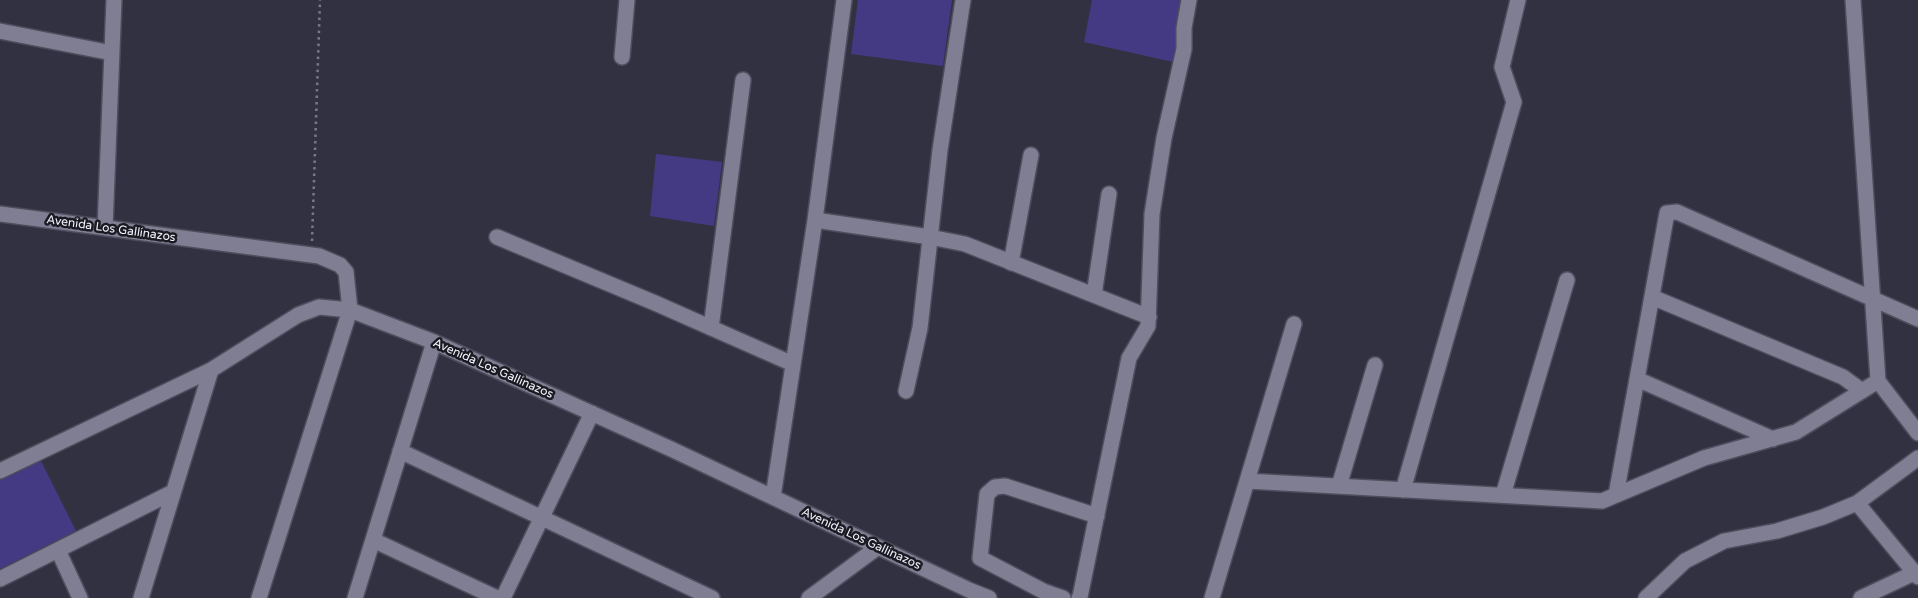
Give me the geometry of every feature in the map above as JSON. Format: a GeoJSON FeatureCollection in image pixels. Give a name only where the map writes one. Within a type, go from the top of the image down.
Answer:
{"type":"FeatureCollection","features":[{"type":"Feature","properties":{"kind":"street"},"geometry":{"type":"LineString","coordinates":[[105,228],[114,0]]}},
{"type":"Feature","properties":{"kind":"street"},"geometry":{"type":"LineString","coordinates":[[622,57],[627,0]]}},
{"type":"Feature","properties":{"kind":"street"},"geometry":{"type":"LineString","coordinates":[[774,494],[815,220],[844,0]]}},
{"type":"Feature","properties":{"kind":"street"},"geometry":{"type":"LineString","coordinates":[[906,391],[920,328],[940,150],[963,0]]}},
{"type":"Feature","properties":{"kind":"street"},"geometry":{"type":"LineString","coordinates":[[1078,598],[1080,597],[1129,358],[1148,326],[1152,214],[1164,138],[1184,49],[1184,28],[1189,0]]}},
{"type":"Feature","properties":{"kind":"street"},"geometry":{"type":"LineString","coordinates":[[1403,490],[1514,102],[1502,67],[1518,0]]}},
{"type":"Feature","properties":{"kind":"street"},"geometry":{"type":"LineString","coordinates":[[1854,0],[1878,381],[1918,432]]}},
{"type":"Feature","properties":{"kind":"street"},"geometry":{"type":"LineString","coordinates":[[0,30],[112,53]]}},
{"type":"Feature","properties":{"kind":"street"},"geometry":{"type":"LineString","coordinates":[[712,328],[742,80]]}},
{"type":"Feature","properties":{"kind":"street"},"geometry":{"type":"LineString","coordinates":[[1011,262],[1030,155]]}},
{"type":"Feature","properties":{"kind":"street"},"geometry":{"type":"LineString","coordinates":[[1094,296],[1109,194]]}},
{"type":"Feature","properties":{"kind":"street"},"geometry":{"type":"LineString","coordinates":[[1616,495],[1667,213],[1677,212],[1918,320]]}},
{"type":"Feature","properties":{"kind":"street","name":"Avenida Los Gallinazos"},"geometry":{"type":"LineString","coordinates":[[0,214],[318,256],[340,265],[346,272],[350,310],[434,342],[774,494],[878,547],[964,594],[989,598]]}},
{"type":"Feature","properties":{"kind":"street"},"geometry":{"type":"LineString","coordinates":[[815,220],[930,237],[964,244],[1149,317]]}},
{"type":"Feature","properties":{"kind":"street"},"geometry":{"type":"LineString","coordinates":[[497,237],[793,364]]}},
{"type":"Feature","properties":{"kind":"street"},"geometry":{"type":"LineString","coordinates":[[1503,495],[1567,280]]}},
{"type":"Feature","properties":{"kind":"street"},"geometry":{"type":"LineString","coordinates":[[1652,297],[1843,377],[1862,391]]}},
{"type":"Feature","properties":{"kind":"street"},"geometry":{"type":"LineString","coordinates":[[0,471],[211,370],[298,315],[319,307],[350,310],[260,598]]}},
{"type":"Feature","properties":{"kind":"street"},"geometry":{"type":"LineString","coordinates":[[1212,598],[1294,324]]}},
{"type":"Feature","properties":{"kind":"street"},"geometry":{"type":"LineString","coordinates":[[355,598],[434,342]]}},
{"type":"Feature","properties":{"kind":"street"},"geometry":{"type":"LineString","coordinates":[[1339,486],[1375,365]]}},
{"type":"Feature","properties":{"kind":"street"},"geometry":{"type":"LineString","coordinates":[[141,598],[211,370]]}},
{"type":"Feature","properties":{"kind":"street"},"geometry":{"type":"LineString","coordinates":[[1637,379],[1772,439]]}},
{"type":"Feature","properties":{"kind":"street"},"geometry":{"type":"LineString","coordinates":[[1247,481],[1602,501],[1704,458],[1796,432],[1878,381]]}},
{"type":"Feature","properties":{"kind":"street"},"geometry":{"type":"LineString","coordinates":[[503,598],[592,413]]}},
{"type":"Feature","properties":{"kind":"street"},"geometry":{"type":"LineString","coordinates":[[400,451],[712,598]]}},
{"type":"Feature","properties":{"kind":"street"},"geometry":{"type":"LineString","coordinates":[[1646,598],[1685,561],[1724,541],[1777,531],[1823,517],[1857,503],[1918,458]]}},
{"type":"Feature","properties":{"kind":"street"},"geometry":{"type":"LineString","coordinates":[[1063,598],[1044,591],[980,558],[987,494],[995,487],[1004,486],[1097,516]]}},
{"type":"Feature","properties":{"kind":"street"},"geometry":{"type":"LineString","coordinates":[[0,579],[173,492]]}},
{"type":"Feature","properties":{"kind":"street"},"geometry":{"type":"LineString","coordinates":[[1857,503],[1916,575],[1861,598]]}},
{"type":"Feature","properties":{"kind":"street"},"geometry":{"type":"LineString","coordinates":[[373,540],[497,598]]}},
{"type":"Feature","properties":{"kind":"street"},"geometry":{"type":"LineString","coordinates":[[810,598],[878,547]]}},
{"type":"Feature","properties":{"kind":"street"},"geometry":{"type":"LineString","coordinates":[[58,550],[80,598]]}},
{"type":"Feature","properties":{"kind":"path"},"geometry":{"type":"LineString","coordinates":[[312,255],[320,0]]}},
{"type":"Feature","properties":{"kind":"shaded area"},"geometry":{"type":"Polygon","coordinates":[[[858,0],[952,0],[943,66],[851,54],[858,0]]]}},
{"type":"Feature","properties":{"kind":"shaded area"},"geometry":{"type":"Polygon","coordinates":[[[1092,0],[1184,0],[1173,62],[1084,42],[1092,0]]]}},
{"type":"Feature","properties":{"kind":"shaded area"},"geometry":{"type":"Polygon","coordinates":[[[656,154],[722,162],[714,226],[650,216],[656,154]]]}},
{"type":"Feature","properties":{"kind":"shaded area"},"geometry":{"type":"Polygon","coordinates":[[[40,459],[76,531],[0,569],[0,479],[40,459]]]}}]}
